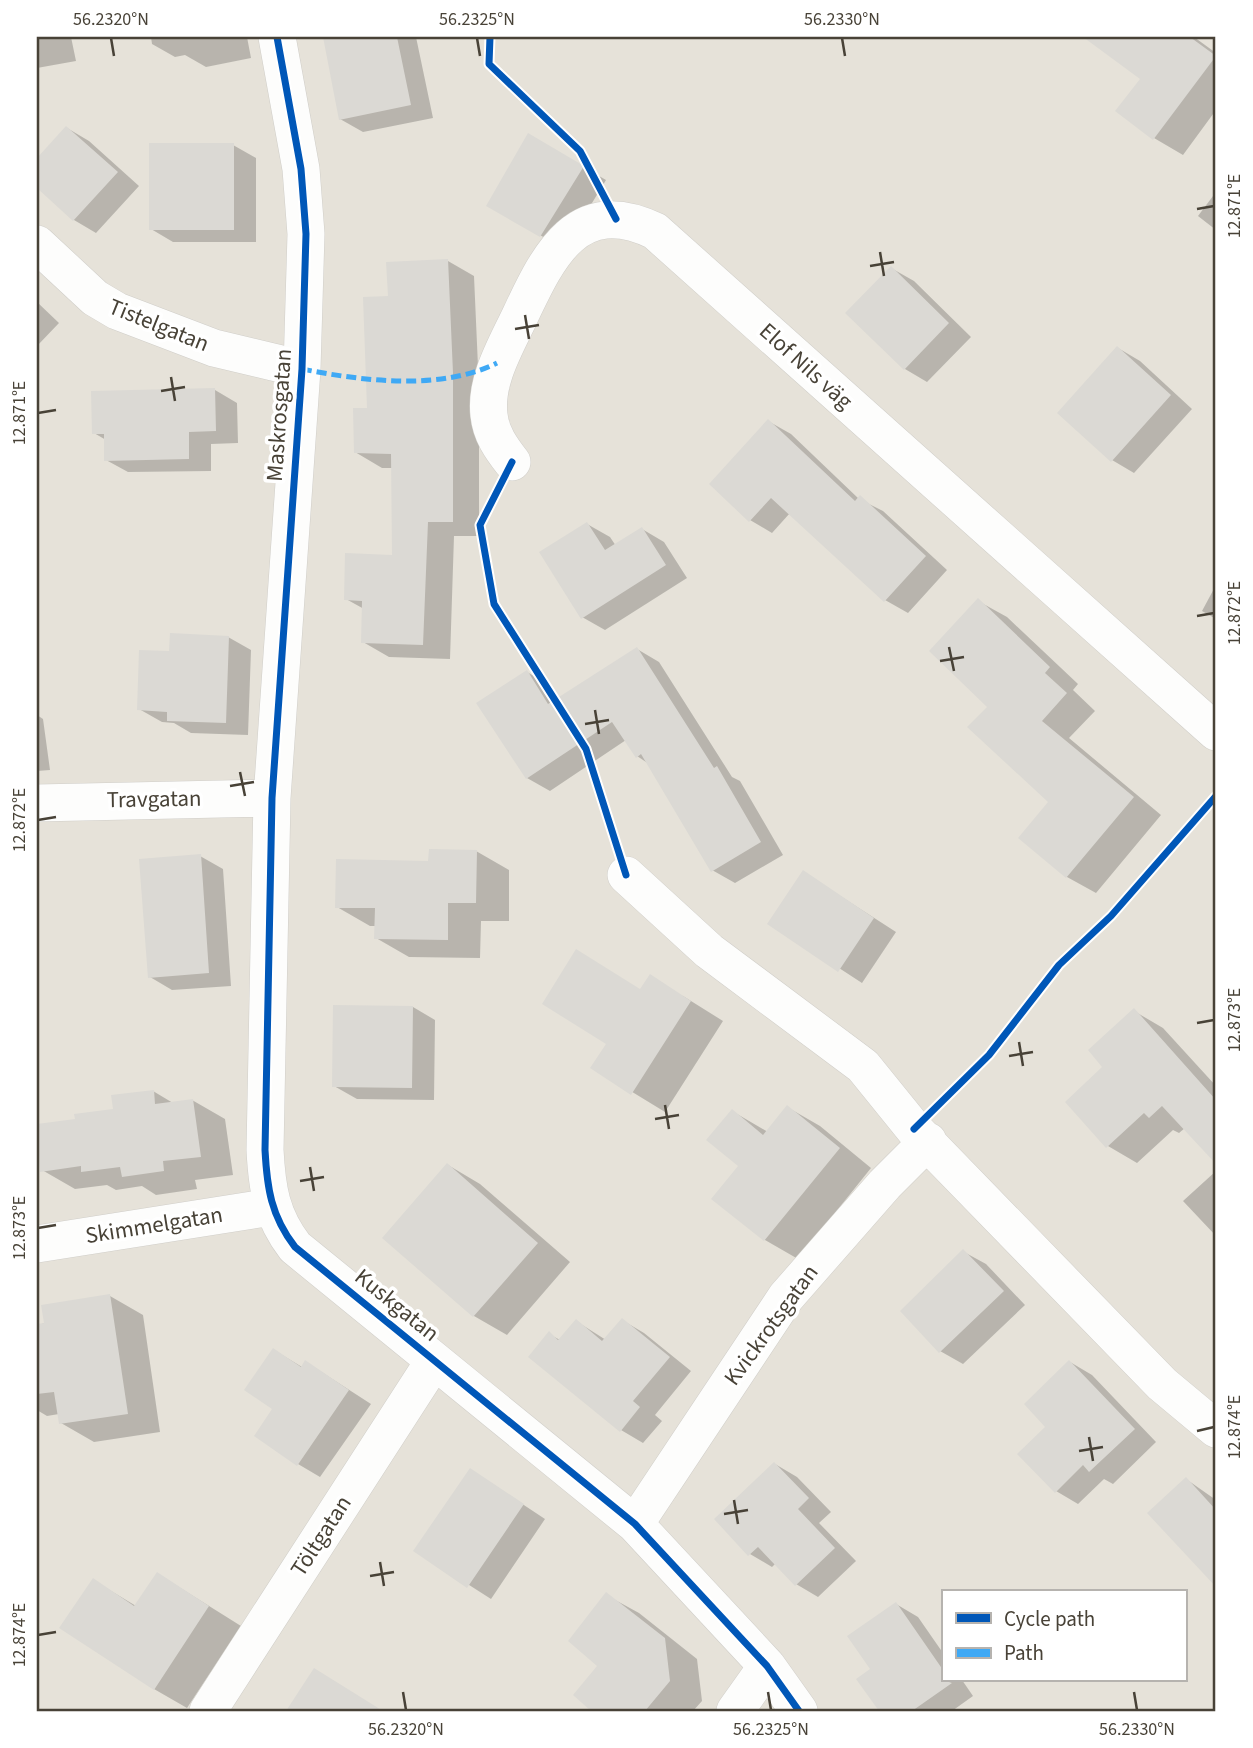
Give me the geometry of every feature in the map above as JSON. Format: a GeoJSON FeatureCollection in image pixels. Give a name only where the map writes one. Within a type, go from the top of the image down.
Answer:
{"type":"FeatureCollection","features":[{"type":"Feature","properties":{"kind":"street","name":"Maskrosgatan"},"geometry":{"type":"LineString","coordinates":[[272,798],[302,369],[306,234],[301,169],[277,37]]}},
{"type":"Feature","properties":{"kind":"street","name":"Elof Nils väg"},"geometry":{"type":"LineString","coordinates":[[512,462],[494,435],[489,414],[491,388],[497,363],[549,256],[571,233],[604,221],[616,219],[635,222],[655,231],[1216,732]]}},
{"type":"Feature","properties":{"kind":"street","name":"Tistelgatan"},"geometry":{"type":"LineString","coordinates":[[37,244],[95,298],[117,311],[214,348],[302,369]]}},
{"type":"Feature","properties":{"kind":"street","name":"Travgatan"},"geometry":{"type":"LineString","coordinates":[[37,803],[272,798]]}},
{"type":"Feature","properties":{"kind":"street","name":"Kuskgatan"},"geometry":{"type":"LineString","coordinates":[[272,798],[265,1150],[267,1186],[279,1224],[296,1247],[635,1524],[767,1666],[799,1711]]}},
{"type":"Feature","properties":{"kind":"street"},"geometry":{"type":"LineString","coordinates":[[626,875],[709,951],[863,1066],[928,1141],[1162,1384],[1216,1429]]}},
{"type":"Feature","properties":{"kind":"street","name":"Kvickrotsgatan"},"geometry":{"type":"LineString","coordinates":[[635,1524],[786,1297],[885,1184],[928,1141]]}},
{"type":"Feature","properties":{"kind":"street","name":"Skimmelgatan"},"geometry":{"type":"LineString","coordinates":[[37,1244],[272,1207]]}},
{"type":"Feature","properties":{"kind":"street","name":"Töltgatan"},"geometry":{"type":"LineString","coordinates":[[208,1711],[434,1361]]}},
{"type":"Feature","properties":{"kind":"street"},"geometry":{"type":"LineString","coordinates":[[735,1711],[767,1666]]}},
{"type":"Feature","properties":{"kind":"shaded area"},"geometry":{"type":"Polygon","coordinates":[[[37,37],[1216,37],[1216,1711],[37,1711],[37,37]]]}},
{"type":"Feature","properties":{"kind":"building"},"geometry":{"type":"Polygon","coordinates":[[[323,37],[397,37],[411,105],[339,120],[323,37]]]}},
{"type":"Feature","properties":{"kind":"building"},"geometry":{"type":"Polygon","coordinates":[[[1083,37],[1190,37],[1216,56],[1153,140],[1115,111],[1140,79],[1083,37]]]}},
{"type":"Feature","properties":{"kind":"building"},"geometry":{"type":"Polygon","coordinates":[[[66,126],[118,172],[73,221],[37,188],[37,158],[66,126]]]}},
{"type":"Feature","properties":{"kind":"building"},"geometry":{"type":"Polygon","coordinates":[[[528,133],[584,166],[540,237],[486,206],[528,133]]]}},
{"type":"Feature","properties":{"kind":"building"},"geometry":{"type":"Polygon","coordinates":[[[149,143],[234,143],[234,230],[149,230],[149,143]]]}},
{"type":"Feature","properties":{"kind":"building"},"geometry":{"type":"Polygon","coordinates":[[[448,259],[453,373],[453,522],[428,522],[423,645],[361,643],[362,601],[344,600],[345,553],[392,555],[391,454],[354,453],[353,408],[367,408],[363,297],[388,296],[386,262],[448,259]]]}},
{"type":"Feature","properties":{"kind":"building"},"geometry":{"type":"Polygon","coordinates":[[[891,266],[949,323],[904,370],[845,313],[891,266]]]}},
{"type":"Feature","properties":{"kind":"building"},"geometry":{"type":"Polygon","coordinates":[[[1117,346],[1171,395],[1111,462],[1057,413],[1117,346]]]}},
{"type":"Feature","properties":{"kind":"building"},"geometry":{"type":"Polygon","coordinates":[[[215,388],[216,431],[189,432],[189,459],[104,461],[104,434],[92,434],[91,391],[215,388]]]}},
{"type":"Feature","properties":{"kind":"building"},"geometry":{"type":"Polygon","coordinates":[[[768,419],[855,501],[860,495],[926,556],[884,602],[771,498],[749,522],[709,484],[768,419]]]}},
{"type":"Feature","properties":{"kind":"building"},"geometry":{"type":"Polygon","coordinates":[[[587,522],[605,550],[642,527],[666,565],[581,619],[539,552],[587,522]]]}},
{"type":"Feature","properties":{"kind":"building"},"geometry":{"type":"Polygon","coordinates":[[[978,598],[1050,667],[1045,673],[1067,693],[1042,721],[1134,797],[1066,878],[1018,838],[1048,802],[967,727],[987,707],[929,651],[978,598]]]}},
{"type":"Feature","properties":{"kind":"building"},"geometry":{"type":"Polygon","coordinates":[[[170,633],[229,636],[226,723],[167,721],[167,712],[137,710],[139,650],[169,651],[170,633]]]}},
{"type":"Feature","properties":{"kind":"building"},"geometry":{"type":"Polygon","coordinates":[[[637,647],[714,768],[717,766],[761,842],[711,872],[641,754],[636,758],[612,722],[526,779],[476,703],[527,670],[548,704],[637,647]]]}},
{"type":"Feature","properties":{"kind":"building"},"geometry":{"type":"Polygon","coordinates":[[[429,849],[477,850],[476,903],[448,903],[448,940],[374,939],[375,908],[335,908],[336,859],[428,861],[429,849]]]}},
{"type":"Feature","properties":{"kind":"building"},"geometry":{"type":"Polygon","coordinates":[[[201,854],[209,973],[148,978],[139,859],[201,854]]]}},
{"type":"Feature","properties":{"kind":"building"},"geometry":{"type":"Polygon","coordinates":[[[803,870],[874,918],[838,972],[767,924],[803,870]]]}},
{"type":"Feature","properties":{"kind":"building"},"geometry":{"type":"Polygon","coordinates":[[[576,949],[640,989],[650,974],[691,1001],[631,1095],[590,1068],[606,1044],[542,1004],[576,949]]]}},
{"type":"Feature","properties":{"kind":"building"},"geometry":{"type":"Polygon","coordinates":[[[333,1005],[413,1006],[412,1088],[332,1087],[333,1005]]]}},
{"type":"Feature","properties":{"kind":"building"},"geometry":{"type":"Polygon","coordinates":[[[1134,1008],[1216,1100],[1216,1164],[1162,1106],[1149,1118],[1144,1113],[1106,1148],[1065,1102],[1102,1067],[1088,1050],[1134,1008]]]}},
{"type":"Feature","properties":{"kind":"building"},"geometry":{"type":"Polygon","coordinates":[[[154,1090],[155,1104],[193,1099],[201,1157],[163,1161],[164,1171],[122,1177],[120,1167],[81,1172],[81,1166],[40,1172],[37,1124],[75,1119],[74,1114],[113,1109],[111,1095],[154,1090]]]}},
{"type":"Feature","properties":{"kind":"building"},"geometry":{"type":"Polygon","coordinates":[[[787,1105],[840,1148],[764,1241],[711,1199],[738,1166],[706,1140],[732,1109],[763,1135],[787,1105]]]}},
{"type":"Feature","properties":{"kind":"building"},"geometry":{"type":"Polygon","coordinates":[[[447,1163],[538,1243],[473,1317],[382,1238],[447,1163]]]}},
{"type":"Feature","properties":{"kind":"building"},"geometry":{"type":"Polygon","coordinates":[[[963,1249],[1004,1291],[939,1353],[900,1311],[963,1249]]]}},
{"type":"Feature","properties":{"kind":"building"},"geometry":{"type":"Polygon","coordinates":[[[110,1294],[128,1414],[59,1424],[54,1392],[37,1394],[37,1324],[44,1323],[41,1305],[110,1294]]]}},
{"type":"Feature","properties":{"kind":"building"},"geometry":{"type":"Polygon","coordinates":[[[622,1318],[670,1357],[633,1401],[640,1407],[620,1432],[528,1357],[549,1331],[558,1340],[576,1319],[602,1341],[622,1318]]]}},
{"type":"Feature","properties":{"kind":"building"},"geometry":{"type":"Polygon","coordinates":[[[273,1348],[301,1367],[305,1360],[349,1390],[297,1466],[254,1436],[272,1409],[244,1390],[273,1348]]]}},
{"type":"Feature","properties":{"kind":"building"},"geometry":{"type":"Polygon","coordinates":[[[1069,1360],[1135,1429],[1089,1472],[1083,1465],[1055,1493],[1017,1454],[1045,1427],[1024,1404],[1069,1360]]]}},
{"type":"Feature","properties":{"kind":"building"},"geometry":{"type":"Polygon","coordinates":[[[774,1462],[809,1498],[798,1509],[835,1548],[795,1586],[758,1547],[748,1556],[714,1519],[774,1462]]]}},
{"type":"Feature","properties":{"kind":"building"},"geometry":{"type":"Polygon","coordinates":[[[470,1468],[524,1504],[467,1588],[413,1551],[470,1468]]]}},
{"type":"Feature","properties":{"kind":"building"},"geometry":{"type":"Polygon","coordinates":[[[1186,1477],[1216,1510],[1216,1587],[1147,1513],[1186,1477]]]}},
{"type":"Feature","properties":{"kind":"building"},"geometry":{"type":"Polygon","coordinates":[[[157,1572],[209,1606],[154,1690],[59,1628],[93,1578],[134,1606],[157,1572]]]}},
{"type":"Feature","properties":{"kind":"building"},"geometry":{"type":"Polygon","coordinates":[[[606,1592],[665,1638],[670,1681],[645,1711],[591,1711],[573,1695],[597,1666],[568,1641],[606,1592]]]}},
{"type":"Feature","properties":{"kind":"building"},"geometry":{"type":"Polygon","coordinates":[[[896,1602],[942,1669],[942,1682],[952,1683],[912,1711],[879,1711],[856,1679],[870,1669],[847,1636],[896,1602]]]}},
{"type":"Feature","properties":{"kind":"building"},"geometry":{"type":"Polygon","coordinates":[[[314,1668],[383,1711],[286,1711],[314,1668]]]}},
{"type":"Feature","properties":{"kind":"marked path"},"geometry":{"type":"LineString","coordinates":[[302,369],[350,377],[401,381],[451,377],[475,372],[497,363]]}},
{"type":"Feature","properties":{"kind":"cycle path"},"geometry":{"type":"LineString","coordinates":[[277,37],[301,169],[306,234],[302,369],[272,798],[265,1150],[267,1177],[275,1213],[295,1247],[635,1524],[767,1666],[799,1711]]}},
{"type":"Feature","properties":{"kind":"cycle path"},"geometry":{"type":"LineString","coordinates":[[490,37],[489,64],[580,151],[616,219]]}},
{"type":"Feature","properties":{"kind":"cycle path"},"geometry":{"type":"LineString","coordinates":[[512,462],[480,525],[494,604],[586,749],[626,875]]}},
{"type":"Feature","properties":{"kind":"cycle path"},"geometry":{"type":"LineString","coordinates":[[914,1129],[989,1055],[1059,965],[1111,916],[1216,796]]}}]}
